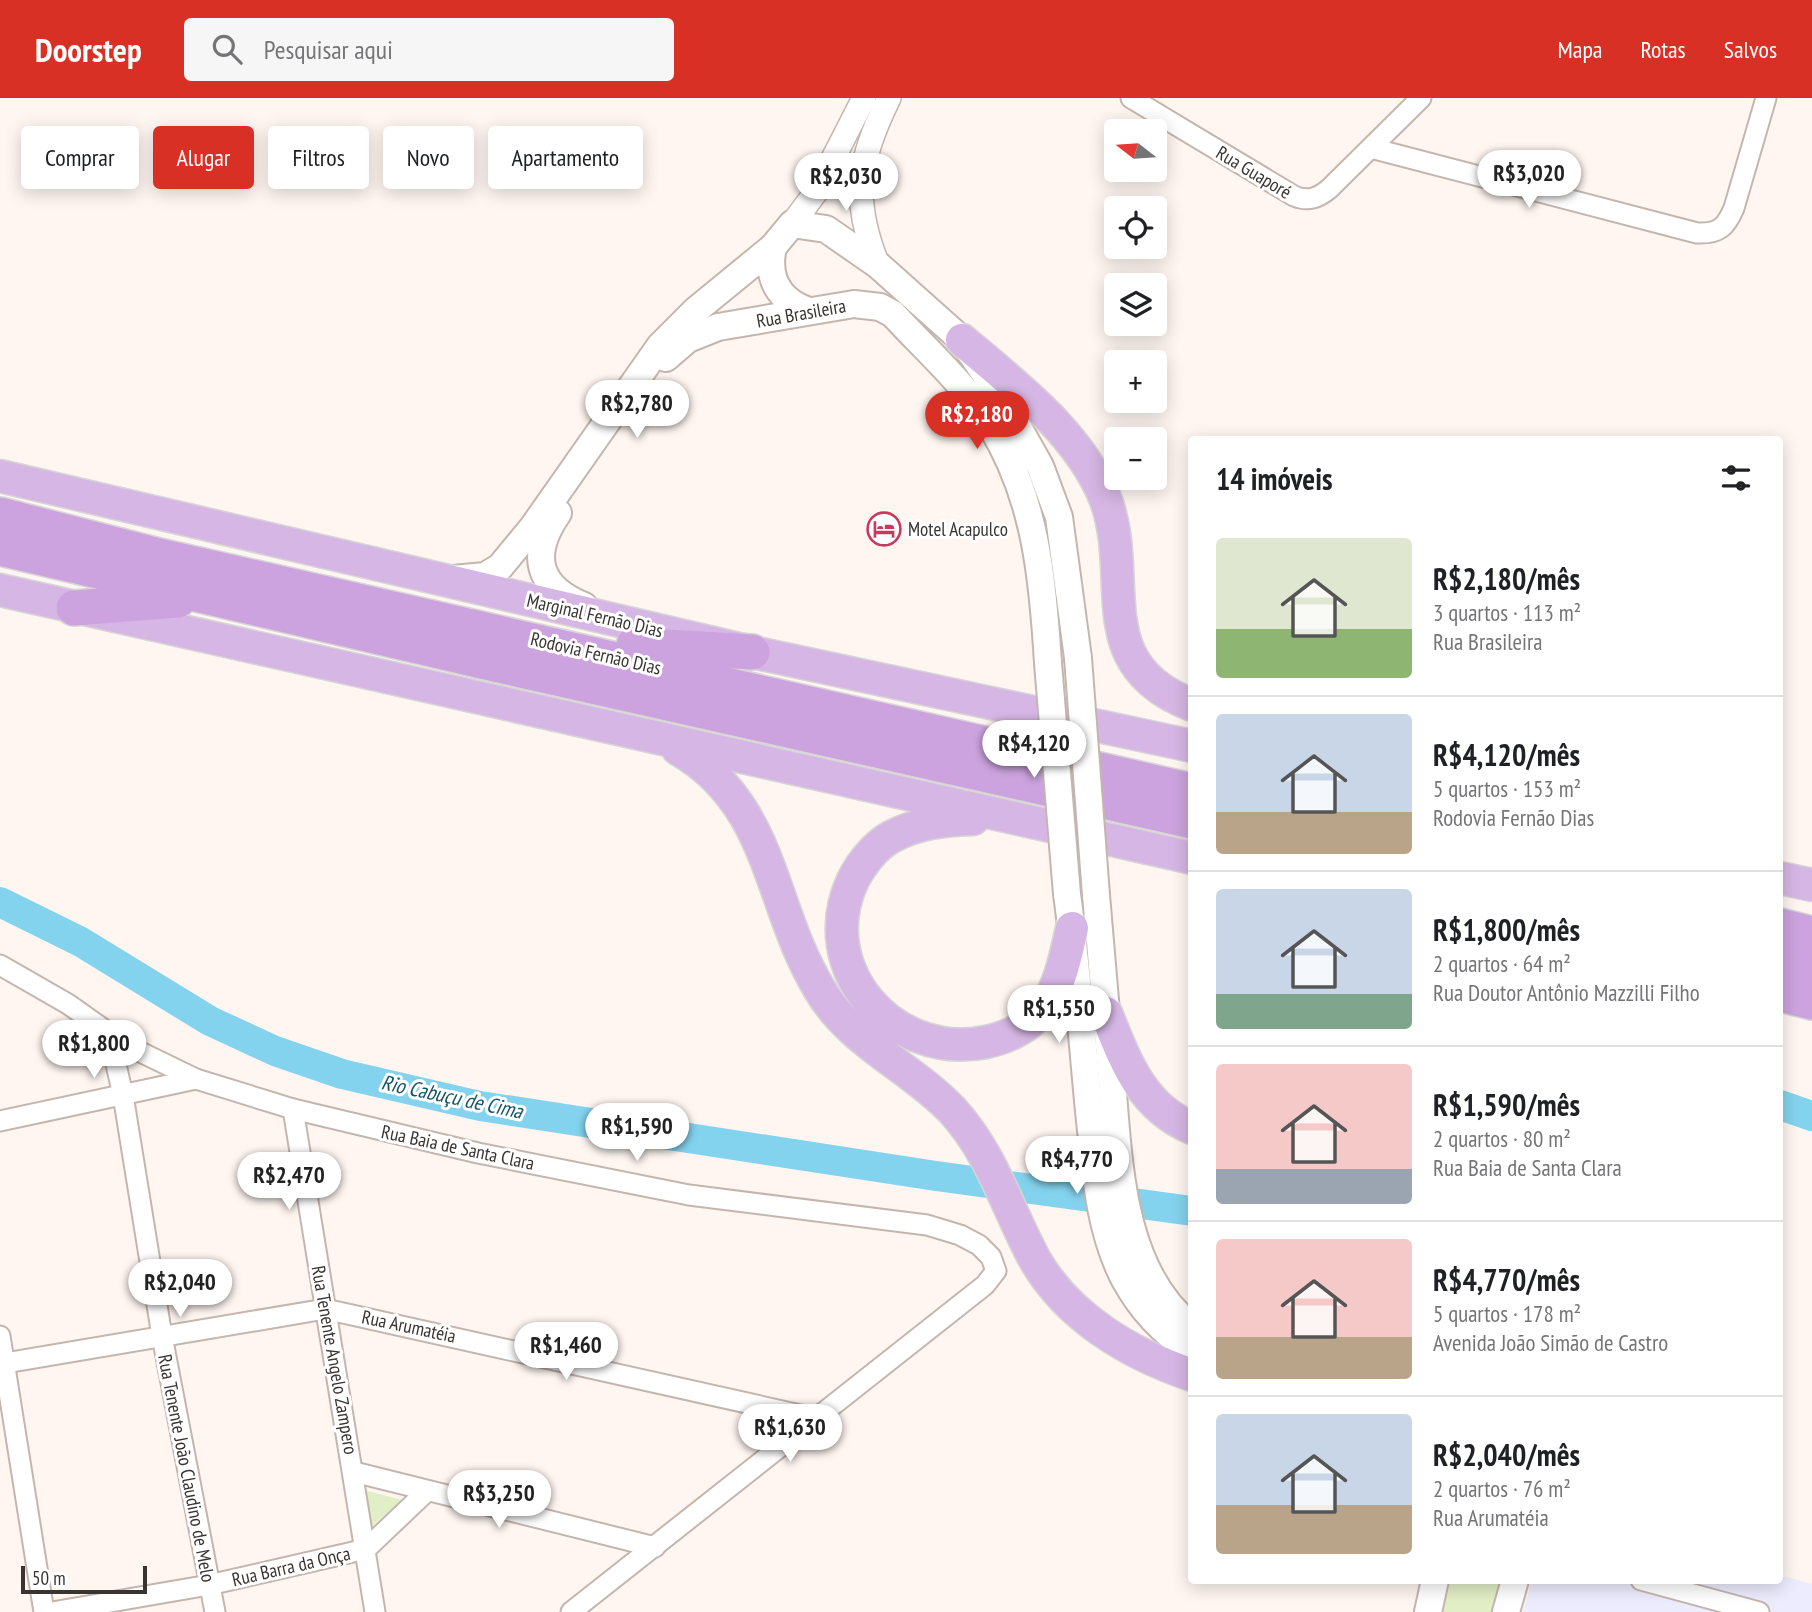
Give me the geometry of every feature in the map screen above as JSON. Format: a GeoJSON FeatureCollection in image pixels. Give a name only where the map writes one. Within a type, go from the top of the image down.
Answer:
{"type":"FeatureCollection","features":[{"type":"Feature","properties":{"kind":"highway"},"geometry":{"type":"LineString","coordinates":[[962,340],[1020,390],[1090,469],[1105,498],[1111,519],[1122,635],[1132,658],[1146,678],[1175,699],[1188,704]]}},
{"type":"Feature","properties":{"kind":"highway","name":"Marginal Fernão Dias"},"geometry":{"type":"LineString","coordinates":[[0,476],[752,652],[1188,745]]}},
{"type":"Feature","properties":{"kind":"highway","name":"Rodovia Fernão Dias"},"geometry":{"type":"LineString","coordinates":[[0,515],[155,555],[1188,789]]}},
{"type":"Feature","properties":{"kind":"highway","name":"Rodovia Fernão Dias"},"geometry":{"type":"LineString","coordinates":[[0,548],[1188,820]]}},
{"type":"Feature","properties":{"kind":"highway"},"geometry":{"type":"LineString","coordinates":[[0,590],[1188,857]]}},
{"type":"Feature","properties":{"kind":"highway"},"geometry":{"type":"LineString","coordinates":[[74,608],[213,598]]}},
{"type":"Feature","properties":{"kind":"highway"},"geometry":{"type":"LineString","coordinates":[[526,637],[752,652]]}},
{"type":"Feature","properties":{"kind":"highway"},"geometry":{"type":"LineString","coordinates":[[655,737],[701,762],[735,799],[769,866],[803,955],[820,990],[852,1030],[951,1110],[975,1139],[1042,1270],[1071,1307],[1116,1339],[1188,1373]]}},
{"type":"Feature","properties":{"kind":"highway"},"geometry":{"type":"LineString","coordinates":[[1011,817],[952,820],[914,827],[889,838],[859,868],[846,902],[842,933],[848,966],[860,990],[882,1017],[923,1039],[970,1045],[998,1039],[1021,1029],[1053,998],[1061,979],[1072,928]]}},
{"type":"Feature","properties":{"kind":"highway"},"geometry":{"type":"LineString","coordinates":[[1783,879],[1812,886]]}},
{"type":"Feature","properties":{"kind":"highway"},"geometry":{"type":"LineString","coordinates":[[1783,927],[1812,934]]}},
{"type":"Feature","properties":{"kind":"highway"},"geometry":{"type":"LineString","coordinates":[[1783,961],[1812,969]]}},
{"type":"Feature","properties":{"kind":"highway"},"geometry":{"type":"LineString","coordinates":[[1783,995],[1812,1002]]}},
{"type":"Feature","properties":{"kind":"highway"},"geometry":{"type":"LineString","coordinates":[[1106,1013],[1129,1069],[1140,1088],[1159,1108],[1188,1126]]}},
{"type":"Feature","properties":{"kind":"main road"},"geometry":{"type":"LineString","coordinates":[[436,580],[485,576],[500,567],[533,527],[660,346],[696,310],[773,247],[792,225],[826,229],[878,265],[962,340],[1004,402],[1040,466],[1059,517],[1079,658],[1096,895],[1120,1164],[1132,1226],[1147,1268],[1162,1294],[1188,1322]]}},
{"type":"Feature","properties":{"kind":"main road"},"geometry":{"type":"LineString","coordinates":[[773,247],[771,275],[776,288],[796,307],[809,312]]}},
{"type":"Feature","properties":{"kind":"main road","name":"Rua Brasileira"},"geometry":{"type":"LineString","coordinates":[[618,620],[567,599],[549,584],[541,555],[545,535],[662,362],[680,345],[718,327],[867,304],[892,314],[948,372],[991,427],[1018,479],[1035,534],[1044,587],[1067,894],[1094,1158],[1106,1226],[1124,1278],[1141,1305],[1157,1325],[1188,1348]]}},
{"type":"Feature","properties":{"kind":"main road"},"geometry":{"type":"LineString","coordinates":[[1428,1612],[1434,1584]]}},
{"type":"Feature","properties":{"kind":"main road"},"geometry":{"type":"LineString","coordinates":[[1506,1612],[1514,1584]]}},
{"type":"Feature","properties":{"kind":"street"},"geometry":{"type":"LineString","coordinates":[[792,225],[816,192],[864,98]]}},
{"type":"Feature","properties":{"kind":"street"},"geometry":{"type":"LineString","coordinates":[[878,265],[860,210],[859,183],[870,137],[889,98]]}},
{"type":"Feature","properties":{"kind":"street","name":"Rua Guaporé"},"geometry":{"type":"LineString","coordinates":[[1131,98],[1303,199],[1321,195],[1421,98]]}},
{"type":"Feature","properties":{"kind":"street"},"geometry":{"type":"LineString","coordinates":[[1371,148],[1697,233],[1713,234],[1728,223],[1766,98]]}},
{"type":"Feature","properties":{"kind":"street","name":"Rua Baia de Santa Clara"},"geometry":{"type":"LineString","coordinates":[[0,965],[68,1003],[109,1034],[155,1061],[196,1079],[293,1109],[478,1153],[689,1195],[927,1225],[960,1235],[986,1251],[995,1264],[996,1271],[985,1285],[814,1418]]}},
{"type":"Feature","properties":{"kind":"street","name":"Rua Tenente João Claudino de Melo"},"geometry":{"type":"LineString","coordinates":[[109,1034],[123,1095],[162,1336],[215,1612]]}},
{"type":"Feature","properties":{"kind":"street"},"geometry":{"type":"LineString","coordinates":[[0,1121],[196,1079]]}},
{"type":"Feature","properties":{"kind":"street","name":"Rua Tenente Angelo Zampero"},"geometry":{"type":"LineString","coordinates":[[293,1109],[375,1612]]}},
{"type":"Feature","properties":{"kind":"street","name":"Rua Arumatéia"},"geometry":{"type":"LineString","coordinates":[[2,1364],[325,1309],[814,1418]]}},
{"type":"Feature","properties":{"kind":"street"},"geometry":{"type":"LineString","coordinates":[[0,1336],[2,1364],[44,1612]]}},
{"type":"Feature","properties":{"kind":"street"},"geometry":{"type":"LineString","coordinates":[[571,1612],[814,1418]]}},
{"type":"Feature","properties":{"kind":"street"},"geometry":{"type":"LineString","coordinates":[[354,1472],[655,1547]]}},
{"type":"Feature","properties":{"kind":"street","name":"Rua Barra da Onça"},"geometry":{"type":"LineString","coordinates":[[52,1612],[209,1585],[366,1549],[426,1492]]}},
{"type":"Feature","properties":{"kind":"street"},"geometry":{"type":"LineString","coordinates":[[1656,1584],[1759,1612]]}},
{"type":"Feature","properties":{"kind":"shaded area"},"geometry":{"type":"Polygon","coordinates":[[[1783,1576],[1812,1584],[1812,1612],[1523,1612],[1531,1584],[1783,1584],[1783,1576]]]}},
{"type":"Feature","properties":{"kind":"green space"},"geometry":{"type":"Polygon","coordinates":[[[356,1488],[402,1500],[365,1532],[356,1488]]]}},
{"type":"Feature","properties":{"kind":"green space"},"geometry":{"type":"Polygon","coordinates":[[[1448,1584],[1501,1584],[1494,1612],[1439,1612],[1448,1584]]]}},
{"type":"Feature","properties":{"kind":"waterway","name":"Rio Cabuçu de Cima"},"geometry":{"type":"LineString","coordinates":[[0,902],[81,942],[210,1021],[275,1051],[342,1074],[480,1106],[936,1176],[1188,1210]]}},
{"type":"Feature","properties":{"kind":"waterway","name":"Rio Cabuçu de Cima"},"geometry":{"type":"LineString","coordinates":[[1783,1106],[1812,1116]]}},
{"type":"Feature","properties":{"kind":"place","name":"Motel Acapulco"},"geometry":{"type":"Point","coordinates":[884,529]}}]}
